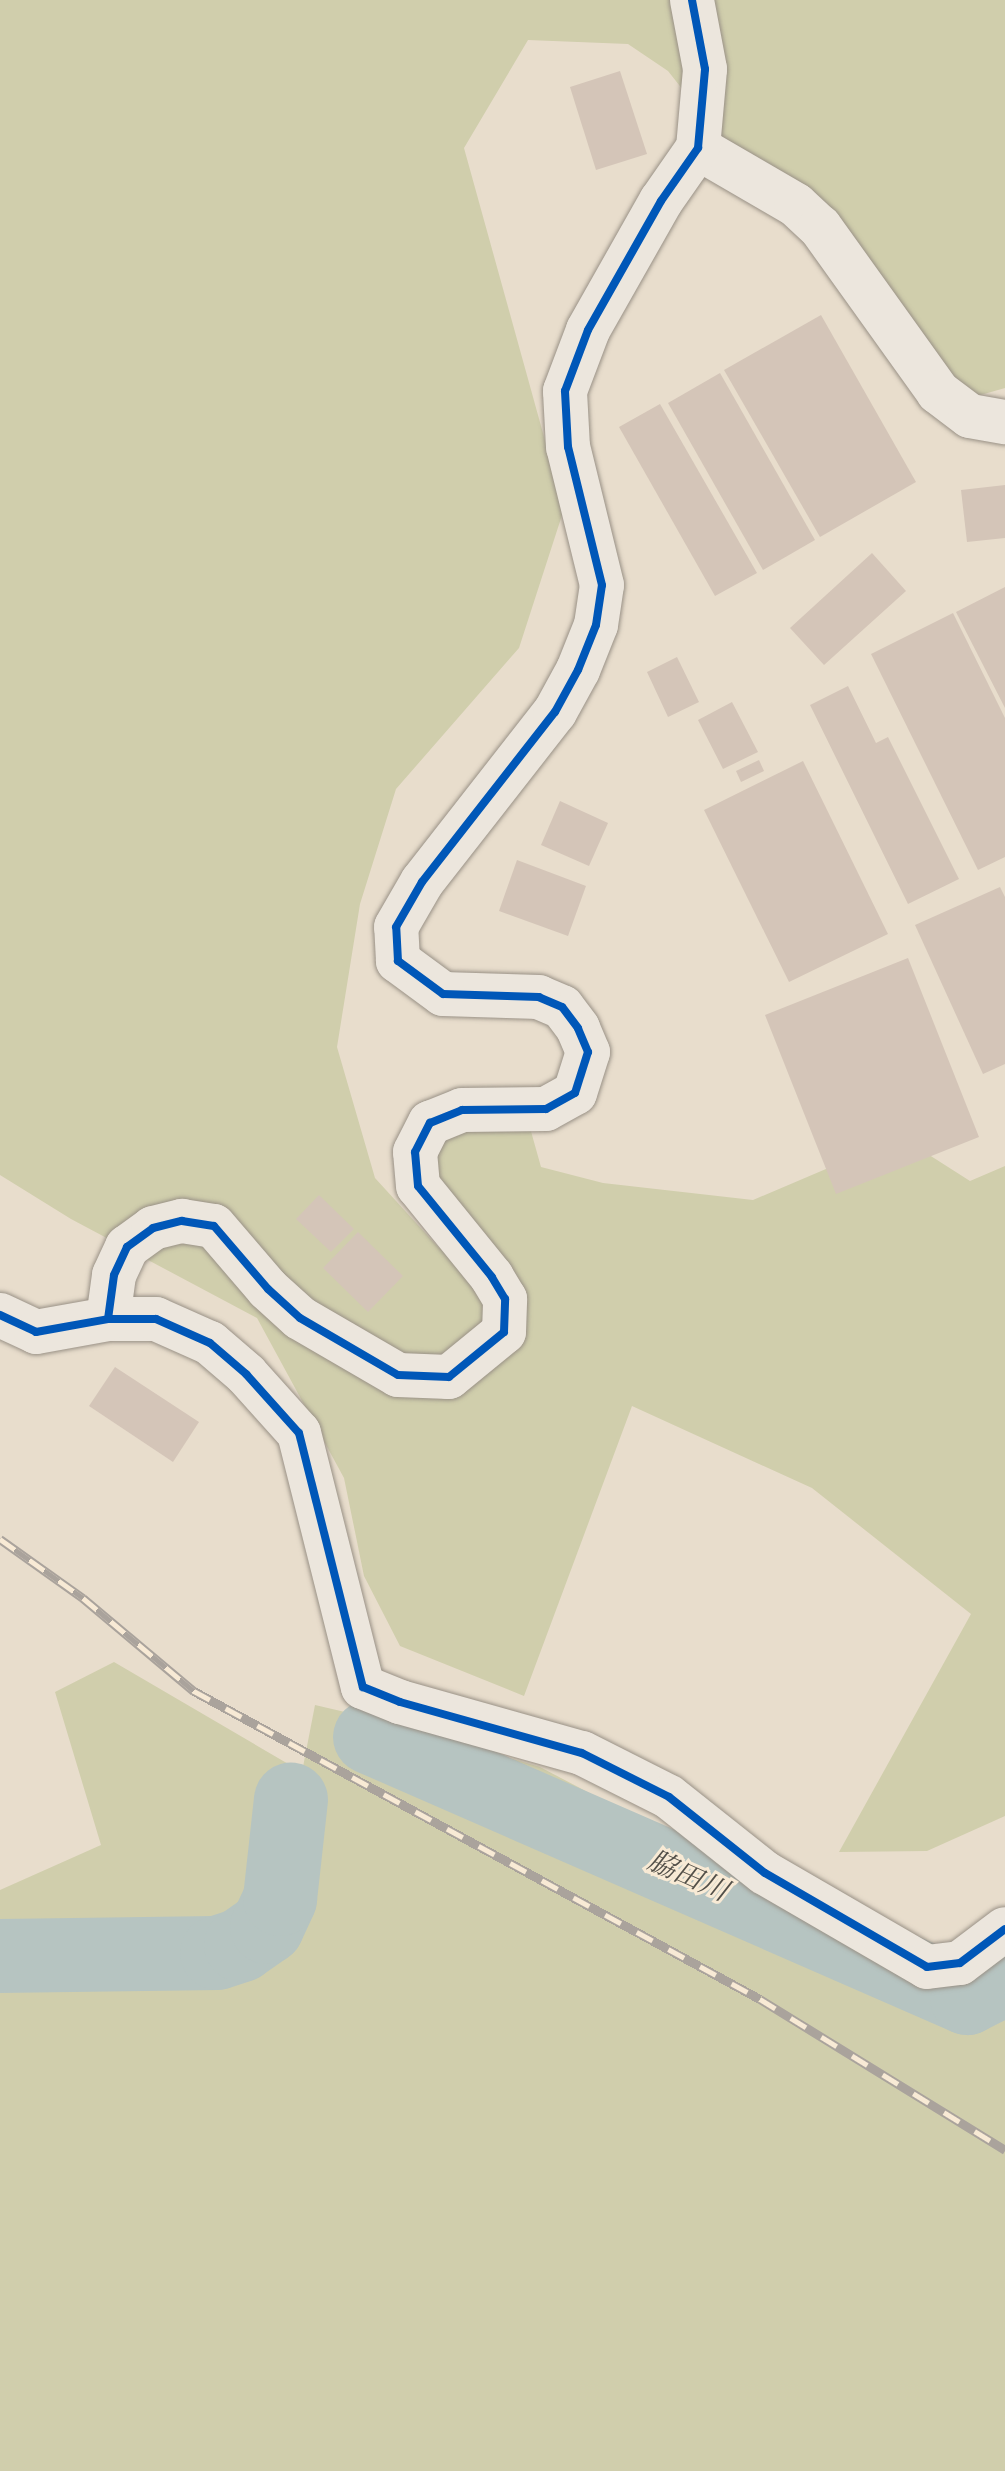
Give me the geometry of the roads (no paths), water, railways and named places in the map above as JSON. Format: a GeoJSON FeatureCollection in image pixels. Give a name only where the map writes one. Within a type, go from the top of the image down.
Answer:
{"type":"FeatureCollection","features":[{"type":"Feature","properties":{"kind":"street"},"geometry":{"type":"LineString","coordinates":[[108,1319],[114,1275],[127,1247],[153,1228],[182,1221],[214,1226],[268,1289],[300,1318],[398,1375],[449,1377],[504,1332],[505,1299],[492,1277],[418,1186],[415,1152],[430,1123],[462,1110],[546,1109],[575,1093],[588,1052],[578,1028],[562,1007],[539,997],[443,994],[398,961],[396,927],[422,882],[555,712],[578,670],[596,625],[602,585],[568,447],[565,391],[588,330],[661,201],[698,148],[705,69],[692,0]]}},
{"type":"Feature","properties":{"kind":"street"},"geometry":{"type":"LineString","coordinates":[[698,148],[796,205],[820,227],[938,392],[970,416],[1005,422]]}},
{"type":"Feature","properties":{"kind":"street"},"geometry":{"type":"LineString","coordinates":[[0,1315],[36,1332],[108,1319],[156,1319],[210,1343],[246,1374],[299,1433],[363,1687],[400,1702],[594,1760],[669,1797],[765,1873],[927,1967],[960,1963],[1005,1929]]}},
{"type":"Feature","properties":{"kind":"waterway","name":"脇田川"},"geometry":{"type":"LineString","coordinates":[[370,1737],[967,1998],[1005,1979]]}},
{"type":"Feature","properties":{"kind":"waterway","name":"脇田川"},"geometry":{"type":"LineString","coordinates":[[0,1956],[217,1953],[241,1945],[267,1927],[280,1899],[291,1800]]}},
{"type":"Feature","properties":{"kind":"railway"},"geometry":{"type":"LineString","coordinates":[[0,1539],[83,1598],[194,1691],[760,1999],[1005,2150]]}}]}
